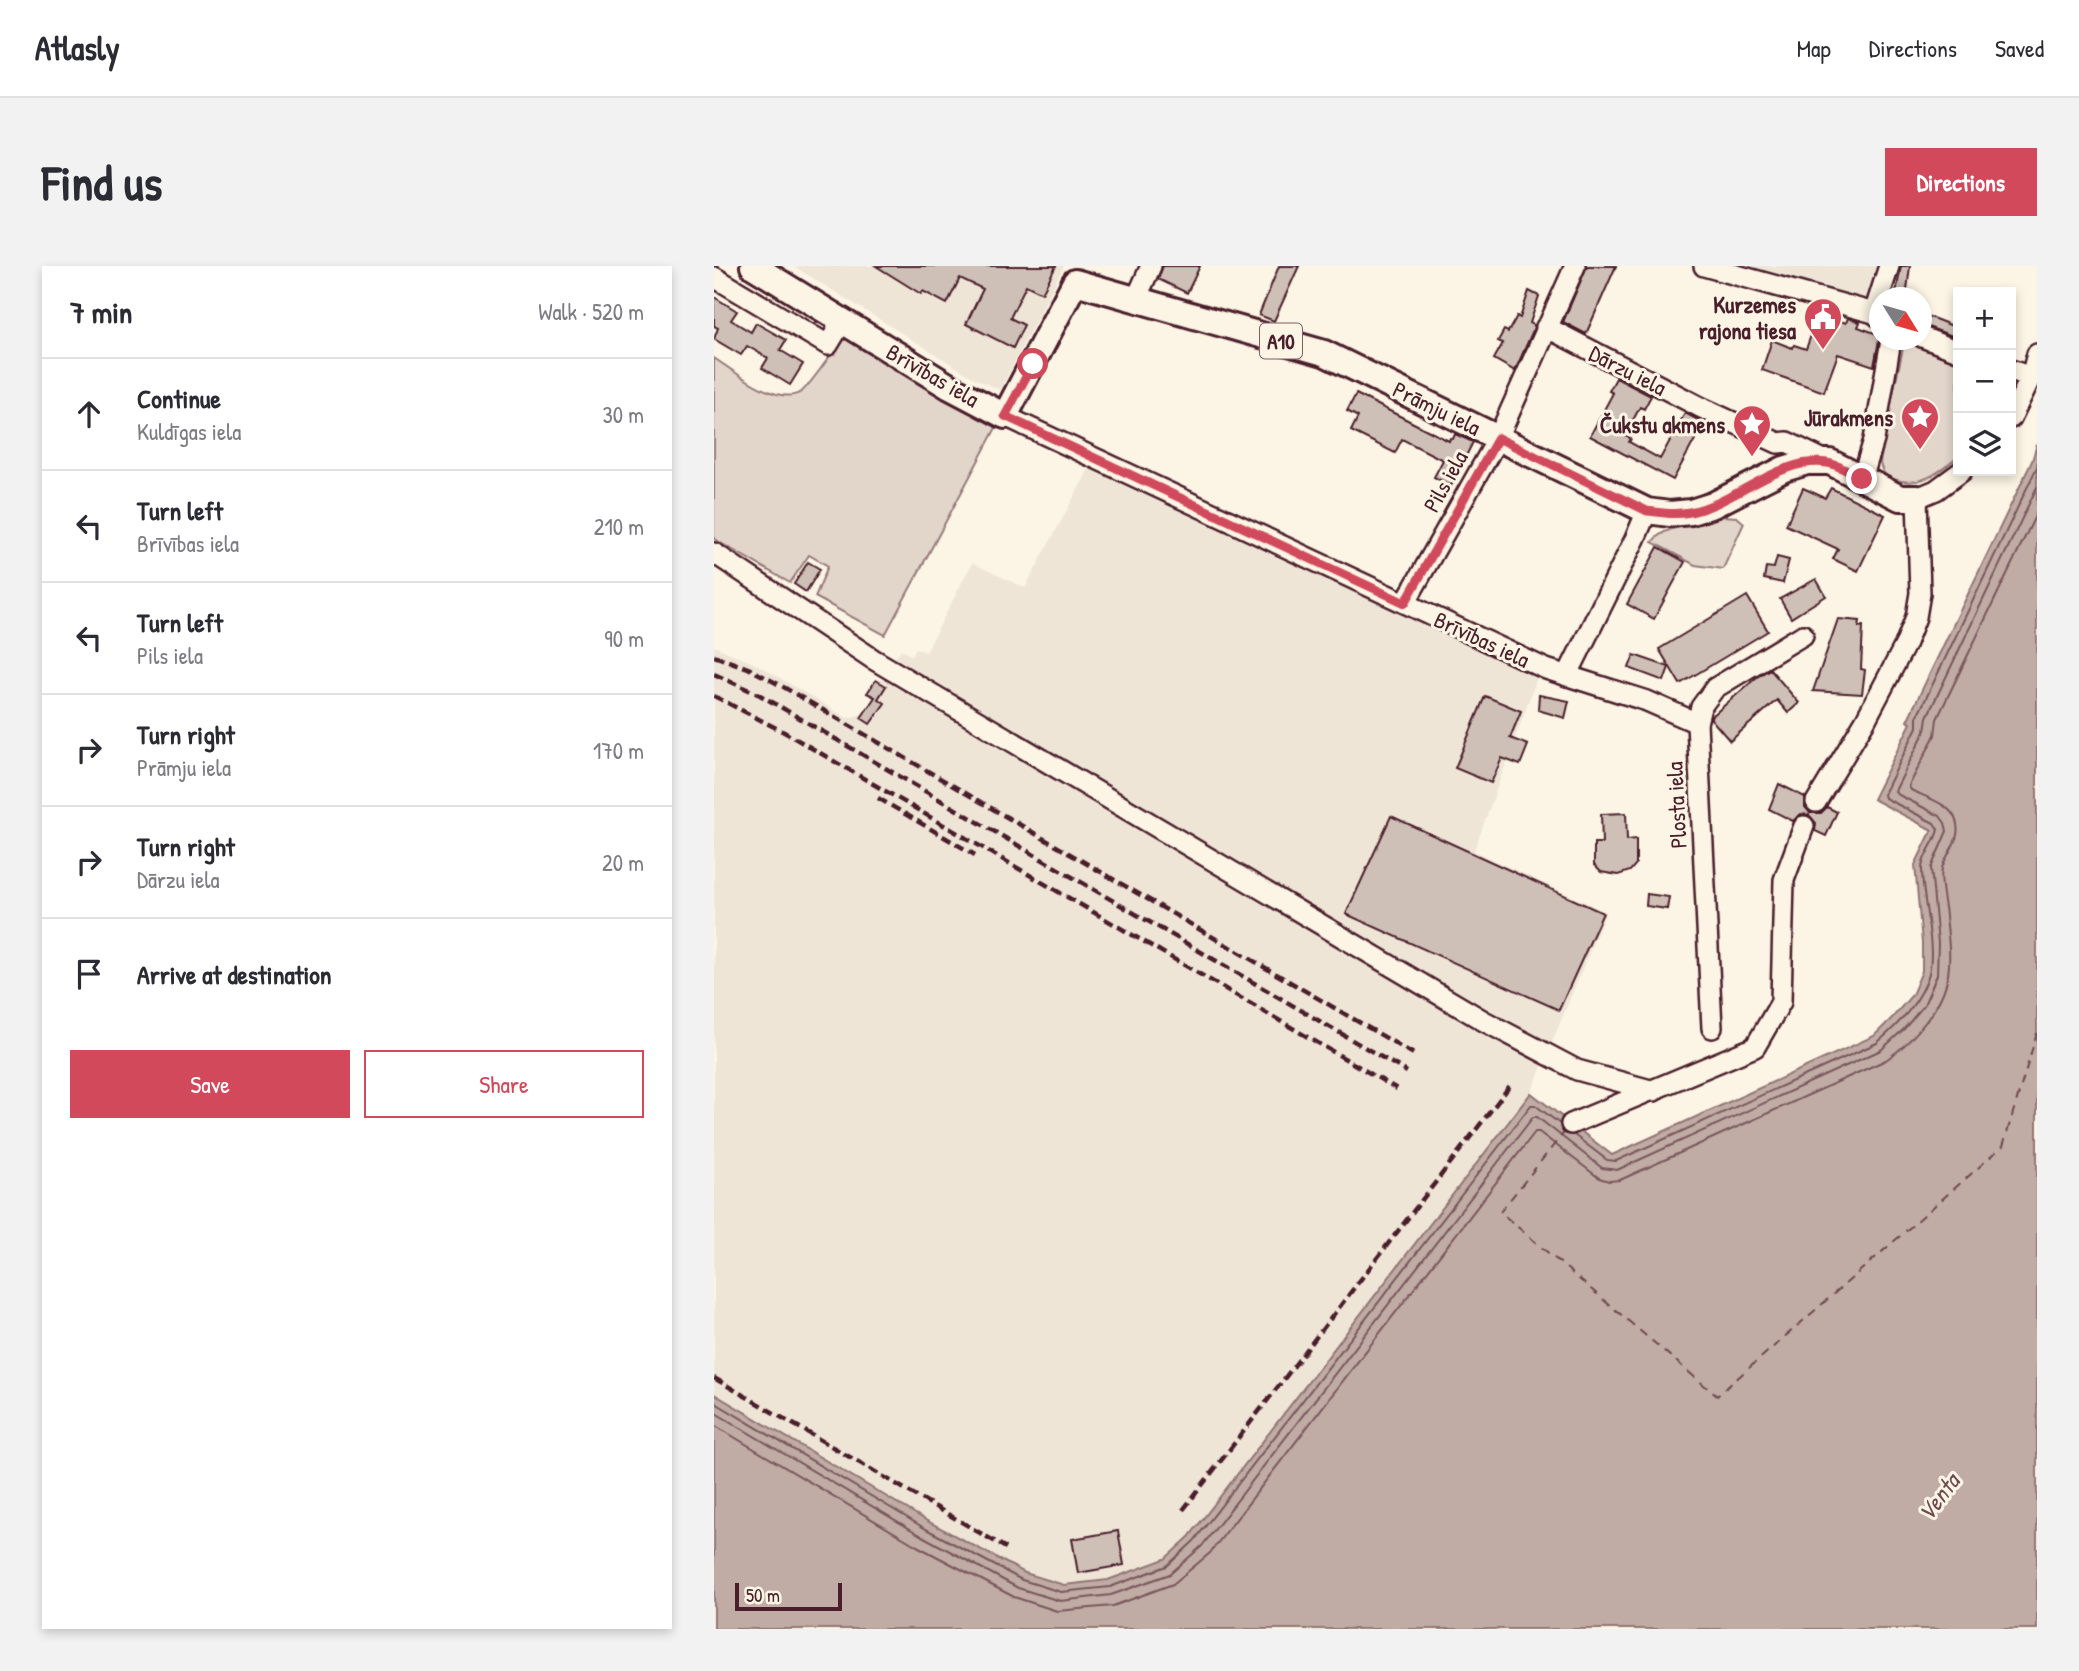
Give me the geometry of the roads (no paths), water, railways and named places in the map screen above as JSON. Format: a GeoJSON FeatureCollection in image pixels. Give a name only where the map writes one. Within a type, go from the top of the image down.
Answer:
{"type":"FeatureCollection","features":[{"type":"Feature","properties":{"kind":"main road","name":"Brīvības iela"},"geometry":{"type":"LineString","coordinates":[[753,266],[950,387],[1005,416]]}},
{"type":"Feature","properties":{"kind":"main road","name":"Prāmju iela"},"geometry":{"type":"LineString","coordinates":[[1078,274],[1136,299],[1324,353],[1647,511],[1670,514],[1691,512],[1713,505],[1784,469],[1807,462],[1830,463]]}},
{"type":"Feature","properties":{"kind":"main road","name":"A10"},"geometry":{"type":"LineString","coordinates":[[1005,416],[1078,274]]}},
{"type":"Feature","properties":{"kind":"main road","name":"Dārzu iela"},"geometry":{"type":"LineString","coordinates":[[1830,463],[1908,498]]}},
{"type":"Feature","properties":{"kind":"street"},"geometry":{"type":"LineString","coordinates":[[1136,299],[1151,266]]}},
{"type":"Feature","properties":{"kind":"street","name":"Pils iela"},"geometry":{"type":"LineString","coordinates":[[1405,603],[1498,438],[1574,266]]}},
{"type":"Feature","properties":{"kind":"street"},"geometry":{"type":"LineString","coordinates":[[1704,266],[1869,313]]}},
{"type":"Feature","properties":{"kind":"street"},"geometry":{"type":"LineString","coordinates":[[1884,287],[1889,266]]}},
{"type":"Feature","properties":{"kind":"street"},"geometry":{"type":"LineString","coordinates":[[714,277],[828,345],[842,322]]}},
{"type":"Feature","properties":{"kind":"street","name":"Dārzu iela"},"geometry":{"type":"LineString","coordinates":[[1546,327],[1700,407],[1779,443],[1787,442],[1830,463]]}},
{"type":"Feature","properties":{"kind":"street"},"geometry":{"type":"LineString","coordinates":[[1932,341],[1955,350]]}},
{"type":"Feature","properties":{"kind":"street"},"geometry":{"type":"LineString","coordinates":[[1862,479],[1874,440],[1889,350]]}},
{"type":"Feature","properties":{"kind":"street"},"geometry":{"type":"LineString","coordinates":[[2013,413],[2031,377],[2037,354]]}},
{"type":"Feature","properties":{"kind":"street"},"geometry":{"type":"LineString","coordinates":[[2016,372],[2031,377]]}},
{"type":"Feature","properties":{"kind":"street","name":"Brīvības iela"},"geometry":{"type":"LineString","coordinates":[[1005,416],[1546,669],[1647,701],[1697,723]]}},
{"type":"Feature","properties":{"kind":"street"},"geometry":{"type":"LineString","coordinates":[[1779,443],[1784,469]]}},
{"type":"Feature","properties":{"kind":"street"},"geometry":{"type":"LineString","coordinates":[[1815,802],[1865,721],[1905,645],[1916,617],[1920,593],[1908,498],[1936,490],[1955,476]]}},
{"type":"Feature","properties":{"kind":"street"},"geometry":{"type":"LineString","coordinates":[[1567,676],[1636,539],[1647,511]]}},
{"type":"Feature","properties":{"kind":"street"},"geometry":{"type":"LineString","coordinates":[[714,553],[873,659],[1484,1021],[1577,1070],[1654,1091]]}},
{"type":"Feature","properties":{"kind":"street","name":"Plosta iela"},"geometry":{"type":"LineString","coordinates":[[1712,1028],[1697,723],[1701,707],[1715,688],[1803,635]]}},
{"type":"Feature","properties":{"kind":"street"},"geometry":{"type":"LineString","coordinates":[[1572,1124],[1755,1047],[1781,1002],[1784,880],[1804,826]]}},
{"type":"Feature","properties":{"kind":"water","name":"Venta"},"geometry":{"type":"Polygon","coordinates":[[[2037,444],[2037,1629],[714,1629],[714,1394],[929,1522],[1025,1573],[1064,1585],[1108,1580],[1165,1559],[1189,1537],[1531,1093],[1612,1155],[1874,1036],[1912,995],[1922,971],[1915,865],[1932,830],[1873,799],[1911,723],[1907,721],[2032,461],[2037,444]]]}},
{"type":"Feature","properties":{"kind":"railway"},"geometry":{"type":"LineString","coordinates":[[714,656],[748,668],[780,685],[1417,1056]]}},
{"type":"Feature","properties":{"kind":"railway"},"geometry":{"type":"LineString","coordinates":[[714,674],[760,695],[1407,1072]]}},
{"type":"Feature","properties":{"kind":"railway"},"geometry":{"type":"LineString","coordinates":[[714,696],[784,732],[1397,1089]]}},
{"type":"Feature","properties":{"kind":"railway"},"geometry":{"type":"LineString","coordinates":[[878,798],[975,855]]}},
{"type":"Feature","properties":{"kind":"railway"},"geometry":{"type":"LineString","coordinates":[[1183,1510],[1512,1083]]}},
{"type":"Feature","properties":{"kind":"railway"},"geometry":{"type":"LineString","coordinates":[[714,1378],[1006,1548]]}},
{"type":"Feature","properties":{"kind":"place","name":"Kurzemes rajona tiesa"},"geometry":{"type":"Point","coordinates":[1823,351]}},
{"type":"Feature","properties":{"kind":"place","name":"Jūrakmens"},"geometry":{"type":"Point","coordinates":[1920,451]}},
{"type":"Feature","properties":{"kind":"place","name":"Čukstu akmens"},"geometry":{"type":"Point","coordinates":[1752,458]}}]}
